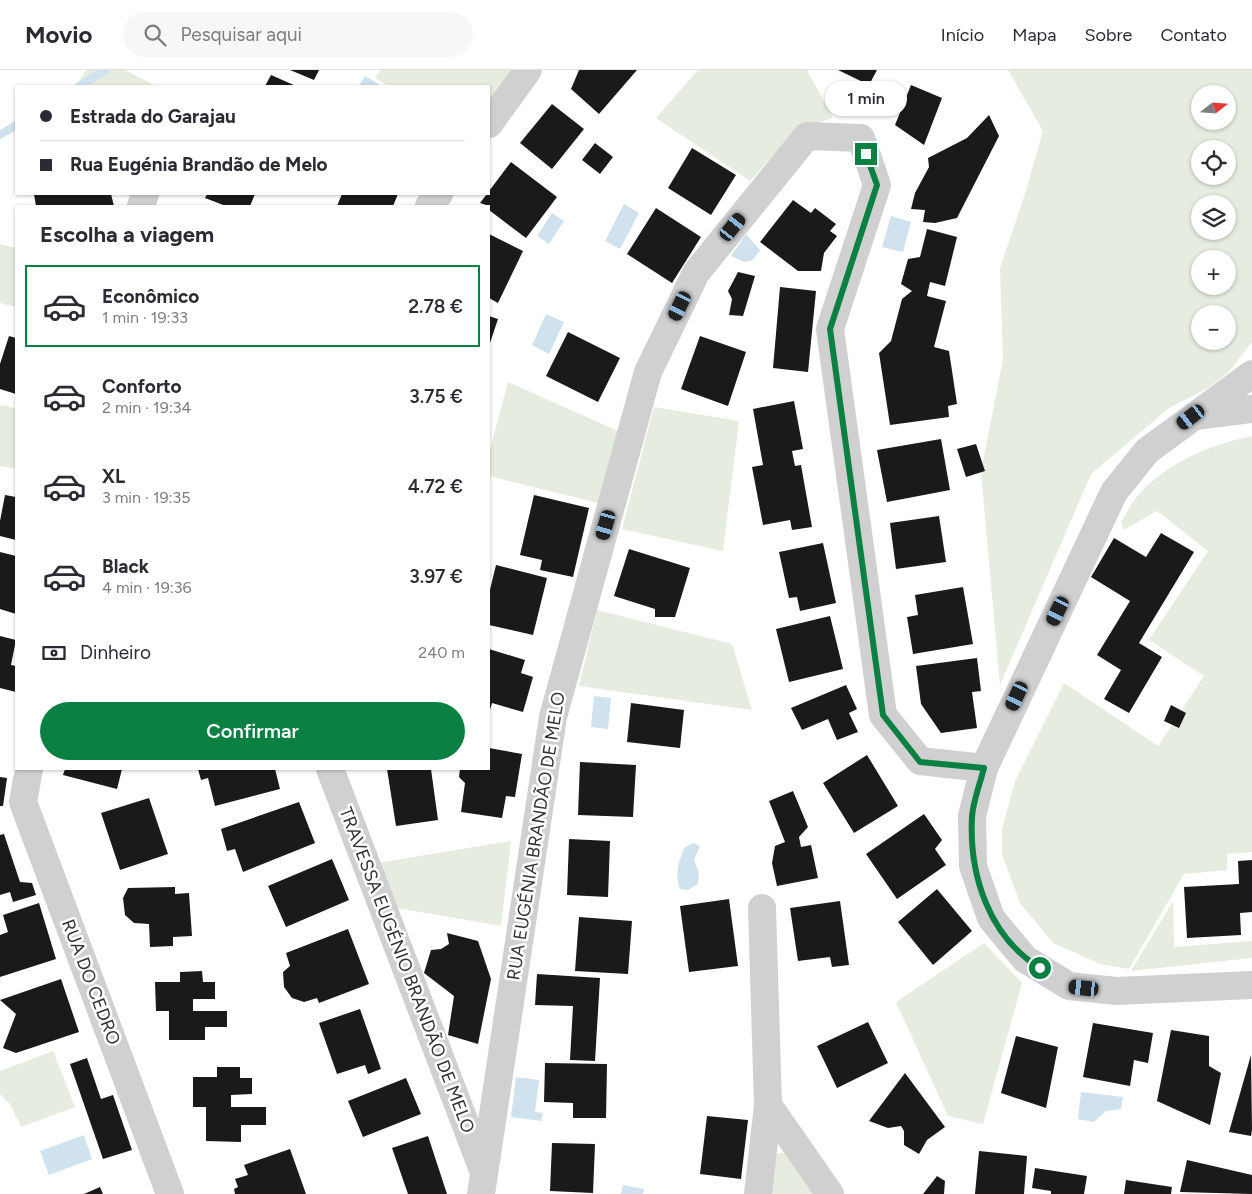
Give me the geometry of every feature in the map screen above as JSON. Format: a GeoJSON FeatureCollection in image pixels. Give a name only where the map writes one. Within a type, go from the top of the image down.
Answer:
{"type":"FeatureCollection","features":[{"type":"Feature","properties":{"kind":"street"},"geometry":{"type":"LineString","coordinates":[[490,123],[528,70]]}},
{"type":"Feature","properties":{"kind":"street","name":"RUA EUGÉNIA BRANDÃO DE MELO"},"geometry":{"type":"LineString","coordinates":[[482,1183],[552,718],[648,372],[696,273],[808,136],[861,138],[877,185],[830,329],[883,715],[920,762],[984,768]]}},
{"type":"Feature","properties":{"kind":"street"},"geometry":{"type":"LineString","coordinates":[[1252,374],[1147,451],[1114,492],[984,768],[972,816],[973,866],[991,918],[1025,959],[1069,986],[1116,991],[1252,986]]}},
{"type":"Feature","properties":{"kind":"street"},"geometry":{"type":"LineString","coordinates":[[1191,417],[1252,409]]}},
{"type":"Feature","properties":{"kind":"street","name":"RUA DO CEDRO"},"geometry":{"type":"LineString","coordinates":[[29,770],[23,802],[170,1194]]}},
{"type":"Feature","properties":{"kind":"street","name":"TRAVESSA EUGÉNIO BRANDÃO DE MELO"},"geometry":{"type":"LineString","coordinates":[[330,770],[482,1183]]}},
{"type":"Feature","properties":{"kind":"street"},"geometry":{"type":"LineString","coordinates":[[758,1194],[768,1105],[762,908]]}},
{"type":"Feature","properties":{"kind":"street"},"geometry":{"type":"LineString","coordinates":[[768,1105],[830,1194]]}},
{"type":"Feature","properties":{"kind":"shaded area"},"geometry":{"type":"Polygon","coordinates":[[[86,70],[125,70],[154,85],[77,85],[86,70]]]}},
{"type":"Feature","properties":{"kind":"shaded area"},"geometry":{"type":"Polygon","coordinates":[[[381,70],[513,70],[490,109],[490,85],[387,85],[375,78],[381,70]]]}},
{"type":"Feature","properties":{"kind":"shaded area"},"geometry":{"type":"Polygon","coordinates":[[[698,70],[807,70],[833,118],[796,130],[750,181],[656,118],[698,70]]]}},
{"type":"Feature","properties":{"kind":"shaded area"},"geometry":{"type":"Polygon","coordinates":[[[1008,70],[1252,70],[1252,342],[1228,373],[1208,388],[1169,408],[1091,474],[1000,685],[981,472],[1003,359],[1000,268],[1025,194],[1043,131],[1008,70]]]}},
{"type":"Feature","properties":{"kind":"shaded area"},"geometry":{"type":"Polygon","coordinates":[[[0,244],[15,248],[15,307],[0,303],[0,244]]]}},
{"type":"Feature","properties":{"kind":"shaded area"},"geometry":{"type":"Polygon","coordinates":[[[508,382],[618,431],[598,503],[490,476],[490,450],[508,382]]]}},
{"type":"Feature","properties":{"kind":"shaded area"},"geometry":{"type":"Polygon","coordinates":[[[0,405],[15,408],[15,469],[0,466],[0,405]]]}},
{"type":"Feature","properties":{"kind":"shaded area"},"geometry":{"type":"Polygon","coordinates":[[[654,407],[739,421],[723,551],[622,529],[654,407]]]}},
{"type":"Feature","properties":{"kind":"shaded area"},"geometry":{"type":"Polygon","coordinates":[[[1252,436],[1252,852],[1227,854],[1227,870],[1184,874],[1129,969],[1100,964],[1053,943],[1020,903],[1002,855],[1002,829],[1015,781],[1064,683],[1158,746],[1204,676],[1149,640],[1208,551],[1157,511],[1124,530],[1121,522],[1137,496],[1164,472],[1206,450],[1252,436]]]}},
{"type":"Feature","properties":{"kind":"shaded area"},"geometry":{"type":"Polygon","coordinates":[[[597,610],[732,644],[752,710],[579,686],[597,610]]]}},
{"type":"Feature","properties":{"kind":"shaded area"},"geometry":{"type":"Polygon","coordinates":[[[511,841],[501,926],[386,906],[377,863],[511,841]]]}},
{"type":"Feature","properties":{"kind":"shaded area"},"geometry":{"type":"Polygon","coordinates":[[[1173,901],[1174,947],[1252,941],[1252,958],[1131,971],[1173,901]]]}},
{"type":"Feature","properties":{"kind":"shaded area"},"geometry":{"type":"Polygon","coordinates":[[[984,943],[1022,983],[983,1124],[948,1116],[896,1002],[984,943]]]}},
{"type":"Feature","properties":{"kind":"shaded area"},"geometry":{"type":"Polygon","coordinates":[[[53,1051],[75,1107],[21,1127],[10,1104],[0,1094],[0,1071],[53,1051]]]}},
{"type":"Feature","properties":{"kind":"shaded area"},"geometry":{"type":"Polygon","coordinates":[[[785,1153],[815,1194],[769,1194],[775,1155],[785,1153]]]}},
{"type":"Feature","properties":{"kind":"water"},"geometry":{"type":"Polygon","coordinates":[[[365,76],[379,84],[378,85],[360,85],[365,76]]]}},
{"type":"Feature","properties":{"kind":"water"},"geometry":{"type":"Polygon","coordinates":[[[624,204],[639,213],[620,249],[605,241],[624,204]]]}},
{"type":"Feature","properties":{"kind":"water"},"geometry":{"type":"Polygon","coordinates":[[[552,213],[564,221],[549,244],[537,236],[552,213]]]}},
{"type":"Feature","properties":{"kind":"water"},"geometry":{"type":"Polygon","coordinates":[[[891,216],[911,222],[903,252],[882,247],[891,216]]]}},
{"type":"Feature","properties":{"kind":"water"},"geometry":{"type":"Polygon","coordinates":[[[746,234],[760,250],[753,260],[744,262],[731,256],[746,234]]]}},
{"type":"Feature","properties":{"kind":"water"},"geometry":{"type":"Polygon","coordinates":[[[546,314],[564,322],[549,354],[532,345],[546,314]]]}},
{"type":"Feature","properties":{"kind":"water"},"geometry":{"type":"Polygon","coordinates":[[[594,696],[611,698],[608,729],[591,727],[594,696]]]}},
{"type":"Feature","properties":{"kind":"water"},"geometry":{"type":"Polygon","coordinates":[[[693,843],[700,846],[694,860],[699,872],[698,884],[688,890],[680,889],[677,878],[679,863],[684,848],[693,843]]]}},
{"type":"Feature","properties":{"kind":"water"},"geometry":{"type":"Polygon","coordinates":[[[516,1077],[539,1080],[535,1112],[543,1113],[541,1121],[511,1117],[516,1077]]]}},
{"type":"Feature","properties":{"kind":"water"},"geometry":{"type":"Polygon","coordinates":[[[1081,1092],[1123,1097],[1121,1109],[1106,1111],[1094,1122],[1078,1119],[1081,1092]]]}},
{"type":"Feature","properties":{"kind":"water"},"geometry":{"type":"Polygon","coordinates":[[[84,1135],[92,1159],[49,1175],[40,1151],[84,1135]]]}},
{"type":"Feature","properties":{"kind":"water"},"geometry":{"type":"Polygon","coordinates":[[[623,1185],[644,1189],[643,1194],[621,1194],[623,1185]]]}},
{"type":"Feature","properties":{"kind":"building"},"geometry":{"type":"Polygon","coordinates":[[[290,70],[319,70],[314,80],[290,70]]]}},
{"type":"Feature","properties":{"kind":"building"},"geometry":{"type":"Polygon","coordinates":[[[579,70],[637,70],[599,114],[571,89],[579,70]]]}},
{"type":"Feature","properties":{"kind":"building"},"geometry":{"type":"Polygon","coordinates":[[[838,70],[877,70],[869,85],[838,70]]]}},
{"type":"Feature","properties":{"kind":"building"},"geometry":{"type":"Polygon","coordinates":[[[271,75],[294,85],[266,85],[271,75]]]}},
{"type":"Feature","properties":{"kind":"building"},"geometry":{"type":"Polygon","coordinates":[[[911,85],[942,98],[924,145],[895,125],[911,85]]]}},
{"type":"Feature","properties":{"kind":"building"},"geometry":{"type":"Polygon","coordinates":[[[552,104],[584,129],[552,169],[520,143],[552,104]]]}},
{"type":"Feature","properties":{"kind":"building"},"geometry":{"type":"Polygon","coordinates":[[[989,115],[999,136],[957,218],[935,223],[923,222],[925,210],[911,209],[915,193],[929,167],[928,158],[967,138],[989,115]]]}},
{"type":"Feature","properties":{"kind":"building"},"geometry":{"type":"Polygon","coordinates":[[[595,143],[613,157],[600,174],[582,160],[595,143]]]}},
{"type":"Feature","properties":{"kind":"building"},"geometry":{"type":"Polygon","coordinates":[[[692,148],[736,175],[711,215],[668,188],[692,148]]]}},
{"type":"Feature","properties":{"kind":"building"},"geometry":{"type":"Polygon","coordinates":[[[511,162],[557,197],[526,238],[490,211],[490,205],[480,203],[486,195],[490,195],[490,190],[511,162]]]}},
{"type":"Feature","properties":{"kind":"building"},"geometry":{"type":"Polygon","coordinates":[[[34,195],[111,195],[114,205],[36,205],[34,195]]]}},
{"type":"Feature","properties":{"kind":"building"},"geometry":{"type":"Polygon","coordinates":[[[206,195],[255,195],[250,205],[223,205],[205,198],[206,195]]]}},
{"type":"Feature","properties":{"kind":"building"},"geometry":{"type":"Polygon","coordinates":[[[342,195],[398,195],[393,205],[337,205],[342,195]]]}},
{"type":"Feature","properties":{"kind":"building"},"geometry":{"type":"Polygon","coordinates":[[[793,200],[811,213],[815,208],[836,224],[830,231],[837,236],[824,253],[821,271],[798,271],[760,242],[793,200]]]}},
{"type":"Feature","properties":{"kind":"building"},"geometry":{"type":"Polygon","coordinates":[[[656,208],[701,237],[672,283],[627,254],[656,208]]]}},
{"type":"Feature","properties":{"kind":"building"},"geometry":{"type":"Polygon","coordinates":[[[927,229],[957,237],[945,286],[930,282],[927,296],[946,301],[934,347],[949,351],[957,404],[948,406],[949,417],[890,425],[879,353],[891,341],[902,299],[912,291],[901,284],[908,259],[920,257],[927,229]]]}},
{"type":"Feature","properties":{"kind":"building"},"geometry":{"type":"Polygon","coordinates":[[[490,234],[523,251],[498,303],[490,299],[490,234]]]}},
{"type":"Feature","properties":{"kind":"building"},"geometry":{"type":"Polygon","coordinates":[[[738,272],[755,276],[743,316],[729,315],[732,299],[728,291],[738,272]]]}},
{"type":"Feature","properties":{"kind":"building"},"geometry":{"type":"Polygon","coordinates":[[[780,287],[816,291],[808,372],[773,368],[780,287]]]}},
{"type":"Feature","properties":{"kind":"building"},"geometry":{"type":"Polygon","coordinates":[[[490,316],[498,319],[490,343],[490,316]]]}},
{"type":"Feature","properties":{"kind":"building"},"geometry":{"type":"Polygon","coordinates":[[[568,332],[620,358],[598,402],[546,376],[568,332]]]}},
{"type":"Feature","properties":{"kind":"building"},"geometry":{"type":"Polygon","coordinates":[[[9,336],[15,338],[15,394],[0,389],[0,364],[9,336]]]}},
{"type":"Feature","properties":{"kind":"building"},"geometry":{"type":"Polygon","coordinates":[[[700,336],[746,352],[728,406],[681,389],[700,336]]]}},
{"type":"Feature","properties":{"kind":"building"},"geometry":{"type":"Polygon","coordinates":[[[794,401],[803,449],[792,451],[795,466],[801,465],[812,527],[792,530],[790,520],[763,525],[752,467],[763,465],[753,409],[794,401]]]}},
{"type":"Feature","properties":{"kind":"building"},"geometry":{"type":"Polygon","coordinates":[[[941,439],[950,490],[887,502],[877,450],[941,439]]]}},
{"type":"Feature","properties":{"kind":"building"},"geometry":{"type":"Polygon","coordinates":[[[976,444],[985,471],[966,477],[957,449],[976,444]]]}},
{"type":"Feature","properties":{"kind":"building"},"geometry":{"type":"Polygon","coordinates":[[[5,495],[15,497],[15,540],[0,536],[0,521],[5,495]]]}},
{"type":"Feature","properties":{"kind":"building"},"geometry":{"type":"Polygon","coordinates":[[[534,495],[589,508],[573,577],[540,570],[542,560],[520,555],[534,495]]]}},
{"type":"Feature","properties":{"kind":"building"},"geometry":{"type":"Polygon","coordinates":[[[939,516],[946,562],[896,569],[890,523],[939,516]]]}},
{"type":"Feature","properties":{"kind":"building"},"geometry":{"type":"Polygon","coordinates":[[[1161,533],[1194,552],[1139,643],[1162,657],[1129,713],[1104,699],[1121,670],[1097,655],[1130,601],[1091,577],[1114,538],[1146,557],[1161,533]]]}},
{"type":"Feature","properties":{"kind":"building"},"geometry":{"type":"Polygon","coordinates":[[[823,543],[836,603],[800,611],[797,597],[789,598],[779,552],[823,543]]]}},
{"type":"Feature","properties":{"kind":"building"},"geometry":{"type":"Polygon","coordinates":[[[629,549],[690,568],[675,617],[655,617],[655,609],[614,596],[629,549]]]}},
{"type":"Feature","properties":{"kind":"building"},"geometry":{"type":"Polygon","coordinates":[[[0,552],[15,556],[15,614],[0,609],[0,552]]]}},
{"type":"Feature","properties":{"kind":"building"},"geometry":{"type":"Polygon","coordinates":[[[496,565],[547,578],[533,635],[490,625],[490,590],[496,565]]]}},
{"type":"Feature","properties":{"kind":"building"},"geometry":{"type":"Polygon","coordinates":[[[963,587],[973,644],[913,654],[907,617],[918,615],[915,595],[963,587]]]}},
{"type":"Feature","properties":{"kind":"building"},"geometry":{"type":"Polygon","coordinates":[[[830,616],[843,669],[789,682],[776,629],[830,616]]]}},
{"type":"Feature","properties":{"kind":"building"},"geometry":{"type":"Polygon","coordinates":[[[0,636],[15,640],[11,665],[15,666],[15,692],[0,688],[0,636]]]}},
{"type":"Feature","properties":{"kind":"building"},"geometry":{"type":"Polygon","coordinates":[[[490,649],[525,660],[521,673],[533,677],[523,712],[492,703],[490,710],[490,649]]]}},
{"type":"Feature","properties":{"kind":"building"},"geometry":{"type":"Polygon","coordinates":[[[977,658],[981,691],[972,692],[977,728],[941,733],[921,704],[916,666],[977,658]]]}},
{"type":"Feature","properties":{"kind":"building"},"geometry":{"type":"Polygon","coordinates":[[[846,685],[857,709],[849,713],[858,732],[837,740],[828,719],[802,730],[791,708],[846,685]]]}},
{"type":"Feature","properties":{"kind":"building"},"geometry":{"type":"Polygon","coordinates":[[[631,703],[684,710],[680,748],[627,742],[631,703]]]}},
{"type":"Feature","properties":{"kind":"building"},"geometry":{"type":"Polygon","coordinates":[[[1171,705],[1186,713],[1179,728],[1164,721],[1171,705]]]}},
{"type":"Feature","properties":{"kind":"building"},"geometry":{"type":"Polygon","coordinates":[[[490,748],[522,754],[515,797],[506,796],[502,818],[461,812],[465,783],[459,777],[460,770],[490,770],[490,748]]]}},
{"type":"Feature","properties":{"kind":"building"},"geometry":{"type":"Polygon","coordinates":[[[867,755],[898,806],[854,833],[823,783],[867,755]]]}},
{"type":"Feature","properties":{"kind":"building"},"geometry":{"type":"Polygon","coordinates":[[[580,762],[636,765],[633,817],[578,815],[580,762]]]}},
{"type":"Feature","properties":{"kind":"building"},"geometry":{"type":"Polygon","coordinates":[[[65,770],[122,770],[117,789],[63,775],[65,770]]]}},
{"type":"Feature","properties":{"kind":"building"},"geometry":{"type":"Polygon","coordinates":[[[198,770],[275,770],[280,789],[215,806],[208,778],[201,780],[198,770]]]}},
{"type":"Feature","properties":{"kind":"building"},"geometry":{"type":"Polygon","coordinates":[[[387,770],[431,770],[438,820],[396,826],[387,770]]]}},
{"type":"Feature","properties":{"kind":"building"},"geometry":{"type":"Polygon","coordinates":[[[0,777],[7,778],[3,806],[0,806],[0,777]]]}},
{"type":"Feature","properties":{"kind":"building"},"geometry":{"type":"Polygon","coordinates":[[[793,791],[808,827],[799,837],[801,847],[811,845],[818,878],[777,886],[772,863],[775,846],[785,842],[769,801],[793,791]]]}},
{"type":"Feature","properties":{"kind":"building"},"geometry":{"type":"Polygon","coordinates":[[[149,798],[168,854],[120,870],[101,813],[149,798]]]}},
{"type":"Feature","properties":{"kind":"building"},"geometry":{"type":"Polygon","coordinates":[[[299,802],[315,843],[243,872],[235,849],[227,851],[221,829],[299,802]]]}},
{"type":"Feature","properties":{"kind":"building"},"geometry":{"type":"Polygon","coordinates":[[[924,814],[942,840],[935,849],[946,865],[897,899],[866,854],[924,814]]]}},
{"type":"Feature","properties":{"kind":"building"},"geometry":{"type":"Polygon","coordinates":[[[4,834],[20,882],[32,883],[36,895],[13,902],[10,892],[0,895],[0,835],[4,834]]]}},
{"type":"Feature","properties":{"kind":"building"},"geometry":{"type":"Polygon","coordinates":[[[569,839],[610,841],[608,897],[567,895],[569,839]]]}},
{"type":"Feature","properties":{"kind":"building"},"geometry":{"type":"Polygon","coordinates":[[[332,859],[349,900],[286,927],[268,886],[332,859]]]}},
{"type":"Feature","properties":{"kind":"building"},"geometry":{"type":"Polygon","coordinates":[[[1252,860],[1252,912],[1240,913],[1241,935],[1187,938],[1184,887],[1239,884],[1238,861],[1252,860]]]}},
{"type":"Feature","properties":{"kind":"building"},"geometry":{"type":"Polygon","coordinates":[[[175,887],[175,894],[189,893],[192,936],[173,937],[173,946],[150,947],[149,924],[134,923],[125,915],[123,898],[128,888],[175,887]]]}},
{"type":"Feature","properties":{"kind":"building"},"geometry":{"type":"Polygon","coordinates":[[[937,889],[972,931],[933,965],[898,922],[937,889]]]}},
{"type":"Feature","properties":{"kind":"building"},"geometry":{"type":"Polygon","coordinates":[[[729,899],[738,966],[689,972],[680,906],[729,899]]]}},
{"type":"Feature","properties":{"kind":"building"},"geometry":{"type":"Polygon","coordinates":[[[840,901],[849,965],[832,967],[830,957],[798,961],[790,908],[840,901]]]}},
{"type":"Feature","properties":{"kind":"building"},"geometry":{"type":"Polygon","coordinates":[[[39,903],[56,959],[0,977],[0,935],[8,932],[3,915],[39,903]]]}},
{"type":"Feature","properties":{"kind":"building"},"geometry":{"type":"Polygon","coordinates":[[[579,917],[632,921],[628,974],[575,971],[579,917]]]}},
{"type":"Feature","properties":{"kind":"building"},"geometry":{"type":"Polygon","coordinates":[[[348,929],[369,984],[319,1003],[317,998],[304,1002],[292,998],[284,987],[283,972],[290,966],[286,953],[348,929]]]}},
{"type":"Feature","properties":{"kind":"building"},"geometry":{"type":"Polygon","coordinates":[[[447,933],[478,941],[491,979],[478,1044],[448,1035],[454,996],[424,973],[431,950],[441,949],[449,944],[447,933]]]}},
{"type":"Feature","properties":{"kind":"building"},"geometry":{"type":"Polygon","coordinates":[[[202,971],[203,982],[215,982],[215,999],[193,999],[193,1011],[227,1011],[227,1027],[205,1027],[205,1040],[169,1040],[169,1011],[156,1011],[155,982],[180,982],[180,972],[202,971]]]}},
{"type":"Feature","properties":{"kind":"building"},"geometry":{"type":"Polygon","coordinates":[[[537,974],[600,978],[595,1061],[570,1060],[573,1006],[535,1005],[537,974]]]}},
{"type":"Feature","properties":{"kind":"building"},"geometry":{"type":"Polygon","coordinates":[[[61,979],[79,1032],[16,1053],[3,1048],[16,1014],[0,1000],[61,979]]]}},
{"type":"Feature","properties":{"kind":"building"},"geometry":{"type":"Polygon","coordinates":[[[360,1009],[381,1069],[368,1074],[365,1065],[337,1074],[319,1023],[360,1009]]]}},
{"type":"Feature","properties":{"kind":"building"},"geometry":{"type":"Polygon","coordinates":[[[868,1022],[888,1063],[837,1088],[817,1046],[868,1022]]]}},
{"type":"Feature","properties":{"kind":"building"},"geometry":{"type":"Polygon","coordinates":[[[1093,1023],[1153,1033],[1148,1063],[1134,1060],[1130,1086],[1083,1077],[1093,1023]]]}},
{"type":"Feature","properties":{"kind":"building"},"geometry":{"type":"Polygon","coordinates":[[[1171,1030],[1209,1036],[1209,1066],[1221,1073],[1210,1125],[1157,1101],[1171,1030]]]}},
{"type":"Feature","properties":{"kind":"building"},"geometry":{"type":"Polygon","coordinates":[[[1016,1036],[1058,1047],[1046,1108],[1001,1093],[1016,1036]]]}},
{"type":"Feature","properties":{"kind":"building"},"geometry":{"type":"Polygon","coordinates":[[[1251,1055],[1252,1130],[1251,1136],[1229,1132],[1251,1055]]]}},
{"type":"Feature","properties":{"kind":"building"},"geometry":{"type":"Polygon","coordinates":[[[87,1058],[101,1099],[113,1095],[132,1150],[103,1159],[70,1064],[87,1058]]]}},
{"type":"Feature","properties":{"kind":"building"},"geometry":{"type":"Polygon","coordinates":[[[545,1063],[607,1064],[606,1118],[573,1118],[573,1103],[544,1102],[545,1063]]]}},
{"type":"Feature","properties":{"kind":"building"},"geometry":{"type":"Polygon","coordinates":[[[217,1067],[240,1067],[240,1078],[252,1078],[252,1094],[231,1095],[231,1107],[266,1107],[266,1125],[241,1125],[241,1142],[206,1141],[206,1107],[193,1107],[193,1077],[217,1077],[217,1067]]]}},
{"type":"Feature","properties":{"kind":"building"},"geometry":{"type":"Polygon","coordinates":[[[905,1073],[945,1127],[927,1140],[919,1154],[904,1145],[904,1131],[901,1126],[888,1128],[869,1121],[905,1073]]]}},
{"type":"Feature","properties":{"kind":"building"},"geometry":{"type":"Polygon","coordinates":[[[406,1078],[421,1114],[363,1137],[348,1101],[406,1078]]]}},
{"type":"Feature","properties":{"kind":"building"},"geometry":{"type":"Polygon","coordinates":[[[707,1116],[748,1120],[741,1179],[700,1174],[707,1116]]]}},
{"type":"Feature","properties":{"kind":"building"},"geometry":{"type":"Polygon","coordinates":[[[428,1136],[447,1194],[408,1194],[392,1148],[428,1136]]]}},
{"type":"Feature","properties":{"kind":"building"},"geometry":{"type":"Polygon","coordinates":[[[552,1143],[595,1144],[593,1193],[550,1191],[552,1143]]]}},
{"type":"Feature","properties":{"kind":"building"},"geometry":{"type":"Polygon","coordinates":[[[290,1149],[306,1194],[235,1194],[234,1189],[238,1187],[235,1179],[248,1175],[244,1165],[290,1149]]]}},
{"type":"Feature","properties":{"kind":"building"},"geometry":{"type":"Polygon","coordinates":[[[979,1151],[1027,1156],[1024,1194],[975,1194],[979,1151]]]}},
{"type":"Feature","properties":{"kind":"building"},"geometry":{"type":"Polygon","coordinates":[[[1187,1160],[1252,1175],[1252,1194],[1180,1192],[1187,1160]]]}},
{"type":"Feature","properties":{"kind":"building"},"geometry":{"type":"Polygon","coordinates":[[[1035,1168],[1087,1176],[1084,1194],[1051,1194],[1051,1191],[1032,1188],[1035,1168]]]}},
{"type":"Feature","properties":{"kind":"building"},"geometry":{"type":"Polygon","coordinates":[[[937,1176],[945,1181],[944,1194],[923,1194],[937,1176]]]}},
{"type":"Feature","properties":{"kind":"building"},"geometry":{"type":"Polygon","coordinates":[[[1126,1180],[1172,1187],[1171,1194],[1124,1194],[1126,1180]]]}},
{"type":"Feature","properties":{"kind":"building"},"geometry":{"type":"Polygon","coordinates":[[[100,1187],[103,1194],[84,1194],[100,1187]]]}},
{"type":"Feature","properties":{"kind":"waterway"},"geometry":{"type":"LineString","coordinates":[[81,85],[106,70]]}},
{"type":"Feature","properties":{"kind":"waterway"},"geometry":{"type":"LineString","coordinates":[[0,135],[15,126]]}},
{"type":"Feature","properties":{"kind":"route"},"geometry":{"type":"LineString","coordinates":[[866,154],[877,185],[830,329],[883,715],[920,762],[984,768],[972,816],[973,866],[991,918],[1025,959],[1040,968]]}}]}
